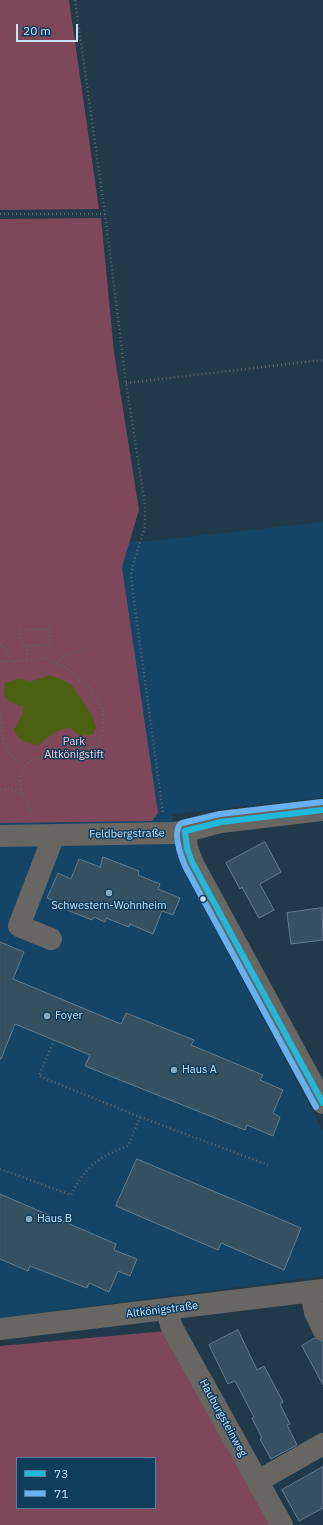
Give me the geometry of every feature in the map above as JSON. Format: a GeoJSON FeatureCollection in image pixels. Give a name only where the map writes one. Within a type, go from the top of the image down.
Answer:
{"type":"FeatureCollection","features":[{"type":"Feature","properties":{"kind":"street","name":"Feldbergstraße"},"geometry":{"type":"LineString","coordinates":[[0,836],[175,832],[221,822],[323,810]]}},
{"type":"Feature","properties":{"kind":"street"},"geometry":{"type":"LineString","coordinates":[[175,832],[187,848],[192,862],[323,1103]]}},
{"type":"Feature","properties":{"kind":"street"},"geometry":{"type":"LineString","coordinates":[[48,836],[16,932],[51,939]]}},
{"type":"Feature","properties":{"kind":"street"},"geometry":{"type":"LineString","coordinates":[[317,1291],[315,1312],[323,1328]]}},
{"type":"Feature","properties":{"kind":"street","name":"Altkönigstraße"},"geometry":{"type":"LineString","coordinates":[[0,1329],[317,1291]]}},
{"type":"Feature","properties":{"kind":"street","name":"Hauburgsteinweg"},"geometry":{"type":"LineString","coordinates":[[167,1309],[171,1325],[175,1333],[282,1525]]}},
{"type":"Feature","properties":{"kind":"street"},"geometry":{"type":"LineString","coordinates":[[258,1481],[323,1444]]}},
{"type":"Feature","properties":{"kind":"path"},"geometry":{"type":"LineString","coordinates":[[75,0],[105,214],[126,383],[146,515],[145,527],[133,564],[131,576],[132,586],[175,832]]}},
{"type":"Feature","properties":{"kind":"path"},"geometry":{"type":"LineString","coordinates":[[0,214],[105,214]]}},
{"type":"Feature","properties":{"kind":"path"},"geometry":{"type":"LineString","coordinates":[[126,383],[323,360]]}},
{"type":"Feature","properties":{"kind":"path"},"geometry":{"type":"LineString","coordinates":[[50,629],[50,645],[27,646],[22,645],[21,630],[50,629]]}},
{"type":"Feature","properties":{"kind":"path"},"geometry":{"type":"LineString","coordinates":[[0,644],[8,653],[10,661]]}},
{"type":"Feature","properties":{"kind":"path"},"geometry":{"type":"LineString","coordinates":[[27,646],[27,661]]}},
{"type":"Feature","properties":{"kind":"path"},"geometry":{"type":"LineString","coordinates":[[56,663],[68,654],[86,650]]}},
{"type":"Feature","properties":{"kind":"path"},"geometry":{"type":"LineString","coordinates":[[0,665],[4,661],[27,661],[47,658],[67,668],[88,686],[103,709],[103,734],[102,740],[99,744],[89,747],[54,752],[24,766],[21,772],[22,794],[38,824],[48,836]]}},
{"type":"Feature","properties":{"kind":"path"},"geometry":{"type":"LineString","coordinates":[[0,715],[3,722],[4,744],[13,757],[24,766]]}},
{"type":"Feature","properties":{"kind":"path"},"geometry":{"type":"LineString","coordinates":[[0,790],[11,788],[22,794]]}},
{"type":"Feature","properties":{"kind":"path"},"geometry":{"type":"LineString","coordinates":[[54,1040],[39,1076],[140,1117],[268,1165]]}},
{"type":"Feature","properties":{"kind":"path"},"geometry":{"type":"LineString","coordinates":[[0,1169],[71,1195],[77,1183],[95,1161],[107,1154],[128,1146],[140,1117]]}},
{"type":"Feature","properties":{"kind":"shaded area"},"geometry":{"type":"Polygon","coordinates":[[[323,522],[323,798],[172,814],[179,861],[323,1131],[323,1276],[0,1318],[0,550],[160,540],[323,522]]]}},
{"type":"Feature","properties":{"kind":"shaded area"},"geometry":{"type":"Polygon","coordinates":[[[51,675],[71,684],[94,719],[96,728],[93,734],[81,735],[70,728],[65,728],[53,734],[38,745],[24,741],[18,737],[14,730],[22,715],[23,707],[8,700],[4,694],[5,683],[18,679],[32,681],[51,675]]]}},
{"type":"Feature","properties":{"kind":"green space"},"geometry":{"type":"Polygon","coordinates":[[[0,0],[69,0],[99,209],[0,210],[0,0]]]}},
{"type":"Feature","properties":{"kind":"green space","name":"Park Altkönigstift"},"geometry":{"type":"Polygon","coordinates":[[[101,218],[114,352],[139,510],[122,567],[158,813],[152,821],[0,823],[0,219],[101,218]]]}},
{"type":"Feature","properties":{"kind":"green space"},"geometry":{"type":"Polygon","coordinates":[[[166,1331],[270,1525],[0,1525],[0,1346],[166,1331]]]}},
{"type":"Feature","properties":{"kind":"building"},"geometry":{"type":"Polygon","coordinates":[[[265,842],[281,872],[260,884],[274,910],[259,918],[242,887],[240,889],[226,863],[265,842]]]}},
{"type":"Feature","properties":{"kind":"building","name":"Schwestern-Wohnheim"},"geometry":{"type":"Polygon","coordinates":[[[103,857],[139,871],[138,875],[160,884],[158,889],[180,898],[173,915],[162,911],[153,934],[130,924],[129,927],[106,918],[105,922],[94,917],[92,920],[57,906],[58,903],[47,898],[58,873],[71,879],[79,859],[100,867],[103,857]]]}},
{"type":"Feature","properties":{"kind":"building"},"geometry":{"type":"Polygon","coordinates":[[[322,908],[323,940],[291,944],[287,913],[322,908]]]}},
{"type":"Feature","properties":{"kind":"building","name":"Haus A"},"geometry":{"type":"Polygon","coordinates":[[[0,942],[24,952],[13,979],[121,1024],[126,1013],[194,1040],[191,1045],[263,1075],[260,1080],[283,1090],[273,1113],[280,1117],[273,1136],[247,1125],[245,1130],[85,1066],[90,1055],[15,1024],[0,1059],[0,942]]]}},
{"type":"Feature","properties":{"kind":"building"},"geometry":{"type":"Polygon","coordinates":[[[137,1159],[301,1228],[284,1270],[221,1243],[218,1250],[116,1206],[137,1159]]]}},
{"type":"Feature","properties":{"kind":"building","name":"Haus B"},"geometry":{"type":"Polygon","coordinates":[[[0,1194],[116,1244],[114,1250],[137,1259],[130,1276],[118,1271],[109,1292],[89,1283],[87,1288],[30,1266],[28,1271],[0,1259],[0,1194]]]}},
{"type":"Feature","properties":{"kind":"building"},"geometry":{"type":"Polygon","coordinates":[[[238,1330],[257,1370],[264,1366],[283,1402],[280,1404],[290,1424],[287,1425],[297,1445],[271,1459],[260,1439],[262,1438],[252,1418],[254,1417],[235,1381],[228,1384],[209,1345],[238,1330]]]}},
{"type":"Feature","properties":{"kind":"building"},"geometry":{"type":"Polygon","coordinates":[[[315,1338],[323,1341],[323,1385],[302,1346],[315,1338]]]}},
{"type":"Feature","properties":{"kind":"building"},"geometry":{"type":"Polygon","coordinates":[[[323,1467],[323,1508],[299,1521],[282,1490],[323,1467]]]}},
{"type":"Feature","properties":{"kind":"transit line","name":"71"},"geometry":{"type":"LineString","coordinates":[[316,1107],[185,866],[179,850],[177,831],[182,823],[220,814],[322,802]]}},
{"type":"Feature","properties":{"kind":"transit line","name":"73"},"geometry":{"type":"LineString","coordinates":[[323,810],[221,822],[185,831],[187,848],[192,862],[323,1103]]}},
{"type":"Feature","properties":{"kind":"place","name":"Schwestern-Wohnheim"},"geometry":{"type":"Point","coordinates":[109,893]}},
{"type":"Feature","properties":{"kind":"place","name":"Foyer"},"geometry":{"type":"Point","coordinates":[47,1016]}},
{"type":"Feature","properties":{"kind":"place","name":"Haus A"},"geometry":{"type":"Point","coordinates":[174,1070]}},
{"type":"Feature","properties":{"kind":"place","name":"Haus B"},"geometry":{"type":"Point","coordinates":[29,1219]}}]}
